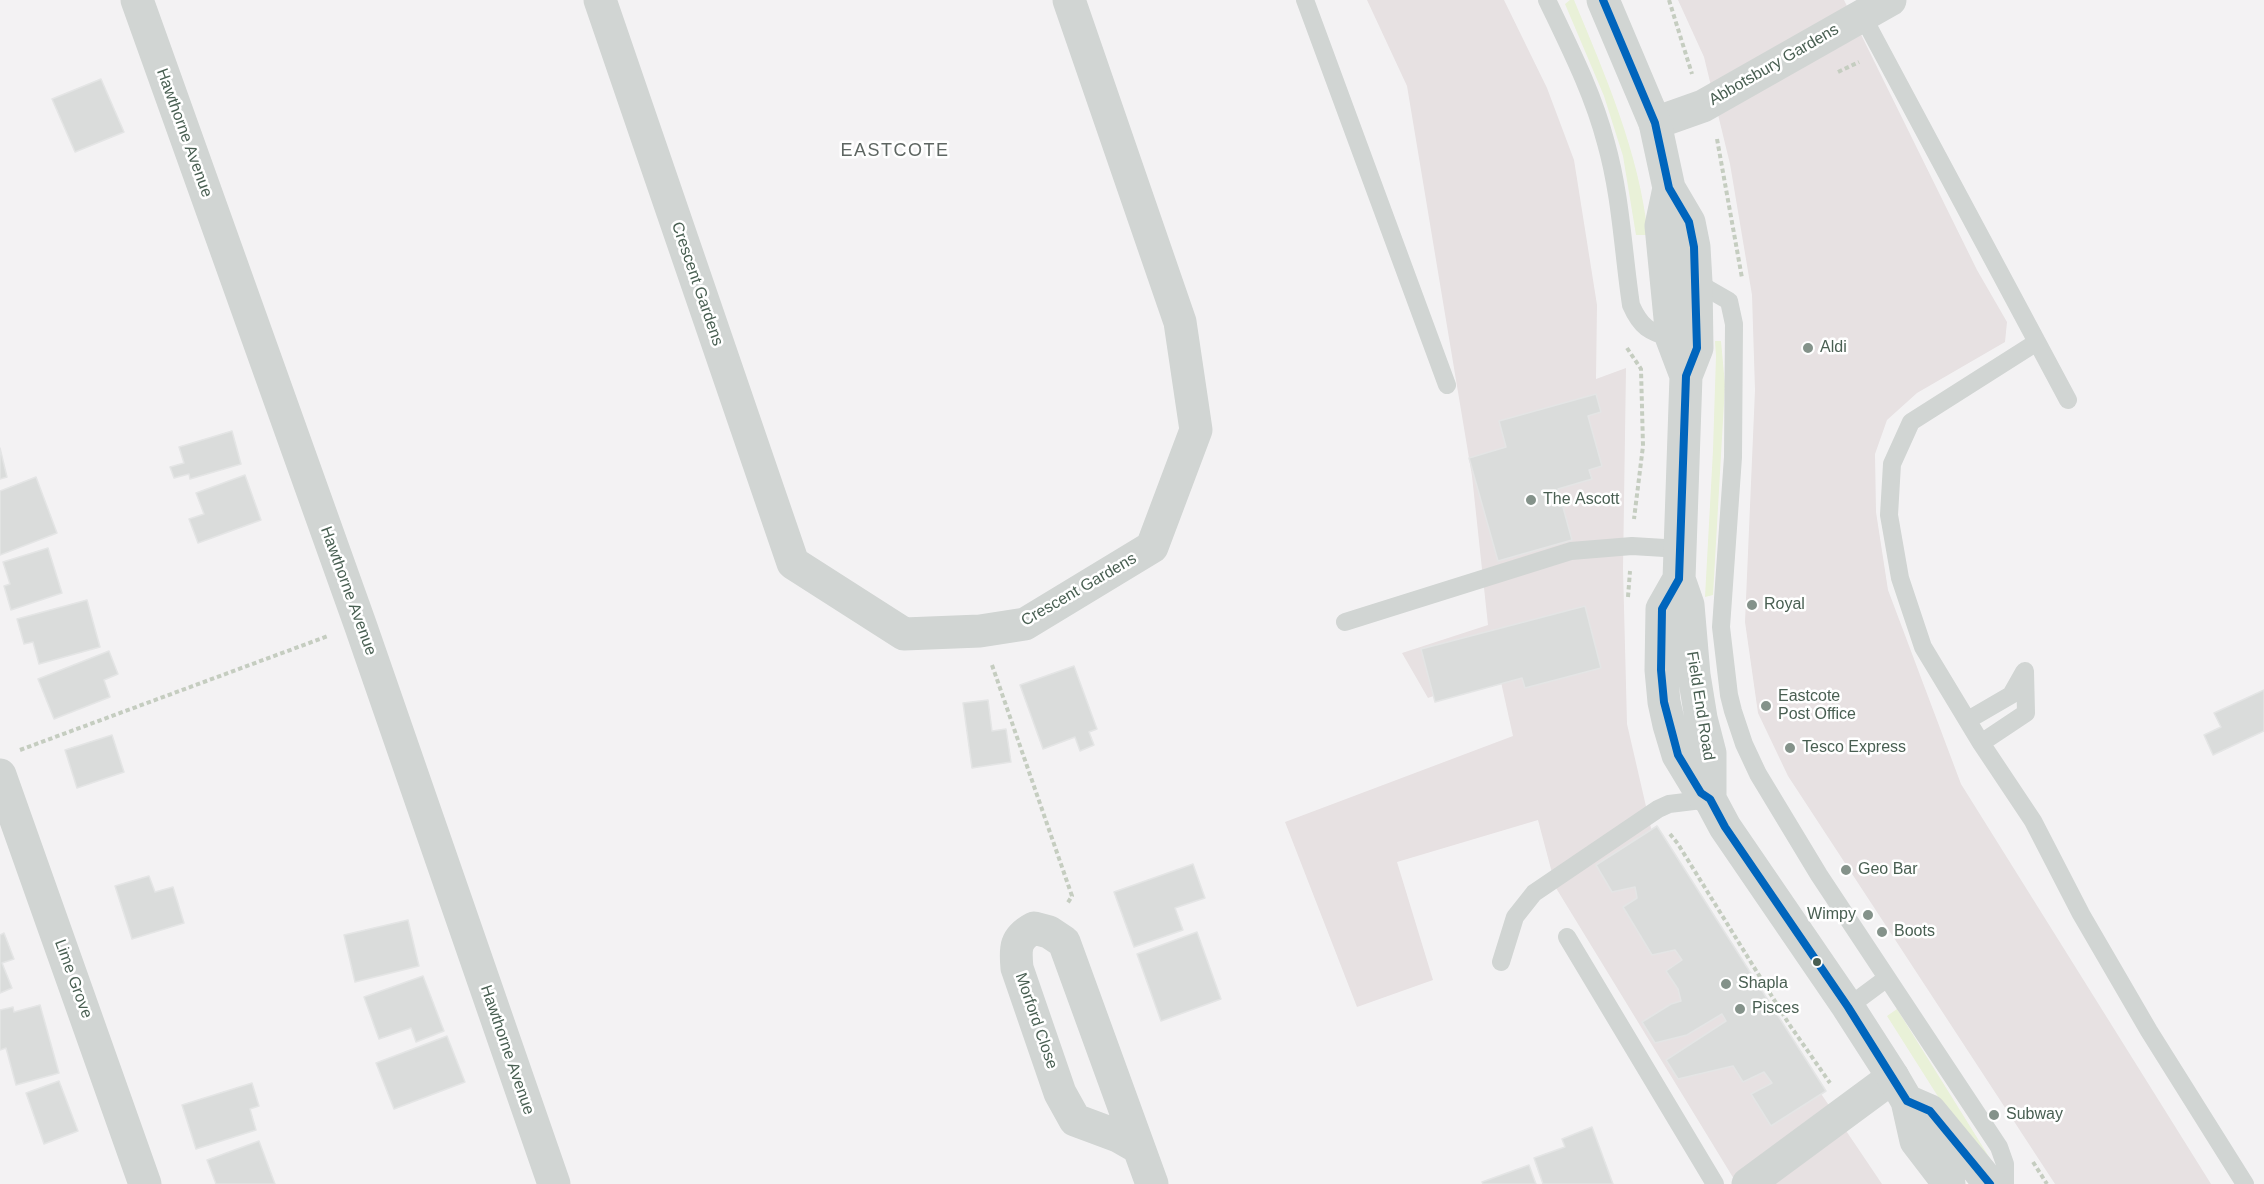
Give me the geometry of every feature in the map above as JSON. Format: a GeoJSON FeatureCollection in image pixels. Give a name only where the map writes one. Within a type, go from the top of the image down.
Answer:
{"type":"FeatureCollection","features":[{"type":"Feature","properties":{"kind":"street","name":"Hawthorne Avenue"},"geometry":{"type":"LineString","coordinates":[[137,0],[360,624],[554,1184]]}},
{"type":"Feature","properties":{"kind":"street","name":"Crescent Gardens"},"geometry":{"type":"LineString","coordinates":[[600,0],[793,563],[904,634],[980,631],[1025,624],[1152,547],[1196,429],[1180,322],[1069,0]]}},
{"type":"Feature","properties":{"kind":"street","name":"Field End Road"},"geometry":{"type":"LineString","coordinates":[[1603,0],[1655,123],[1669,188],[1689,222],[1694,247],[1697,348],[1686,376],[1680,564],[1688,605],[1706,630],[1698,706],[1710,753],[1710,799],[1747,861],[1848,1007],[1900,1089],[1916,1141],[1949,1184]]}},
{"type":"Feature","properties":{"kind":"street","name":"Abbotsbury Gardens"},"geometry":{"type":"LineString","coordinates":[[1655,123],[1703,106],[1890,0]]}},
{"type":"Feature","properties":{"kind":"street","name":"Field End Road"},"geometry":{"type":"LineString","coordinates":[[1669,188],[1661,226],[1671,339],[1686,376]]}},
{"type":"Feature","properties":{"kind":"street","name":"Field End Road"},"geometry":{"type":"LineString","coordinates":[[1680,564],[1662,609],[1661,670],[1664,702],[1678,755],[1701,793],[1710,799]]}},
{"type":"Feature","properties":{"kind":"street","name":"Lime Grove"},"geometry":{"type":"LineString","coordinates":[[6,764],[145,1184]]}},
{"type":"Feature","properties":{"kind":"street","name":"Morford Close"},"geometry":{"type":"LineString","coordinates":[[1049,932],[1034,928],[1023,934],[1016,948],[1017,968],[1060,1093],[1075,1120],[1119,1136],[1139,1148]]}},
{"type":"Feature","properties":{"kind":"street"},"geometry":{"type":"LineString","coordinates":[[1049,932],[1064,942],[1152,1184]]}},
{"type":"Feature","properties":{"kind":"street","name":"Field End Road"},"geometry":{"type":"LineString","coordinates":[[1900,1089],[1930,1111],[1990,1184]]}},
{"type":"Feature","properties":{"kind":"street"},"geometry":{"type":"LineString","coordinates":[[1748,1184],[1900,1089]]}},
{"type":"Feature","properties":{"kind":"lane"},"geometry":{"type":"LineString","coordinates":[[1305,0],[1447,385]]}},
{"type":"Feature","properties":{"kind":"lane"},"geometry":{"type":"LineString","coordinates":[[1547,0],[1593,101],[1607,145],[1631,305],[1638,320],[1645,328],[1671,339]]}},
{"type":"Feature","properties":{"kind":"lane"},"geometry":{"type":"LineString","coordinates":[[1862,15],[2068,400]]}},
{"type":"Feature","properties":{"kind":"lane"},"geometry":{"type":"LineString","coordinates":[[1696,282],[1729,301],[1734,324],[1733,457],[1706,630],[1726,674],[1733,711],[1744,744],[1758,774],[1819,875],[1999,1147],[2006,1164],[2005,1184]]}},
{"type":"Feature","properties":{"kind":"lane"},"geometry":{"type":"LineString","coordinates":[[2037,342],[1911,422],[1892,464],[1889,515],[1900,578],[1923,647],[1981,743],[2033,821],[2081,914],[2149,1030],[2245,1184]]}},
{"type":"Feature","properties":{"kind":"lane"},"geometry":{"type":"LineString","coordinates":[[1345,622],[1571,551],[1632,546],[1680,564]]}},
{"type":"Feature","properties":{"kind":"lane"},"geometry":{"type":"LineString","coordinates":[[1968,720],[2011,695],[2025,671],[2026,713],[1981,743]]}},
{"type":"Feature","properties":{"kind":"lane"},"geometry":{"type":"LineString","coordinates":[[1501,962],[1515,917],[1534,893],[1669,804],[1710,799]]}},
{"type":"Feature","properties":{"kind":"lane"},"geometry":{"type":"LineString","coordinates":[[1567,937],[1715,1184]]}},
{"type":"Feature","properties":{"kind":"lane"},"geometry":{"type":"LineString","coordinates":[[1848,1007],[1887,978]]}},
{"type":"Feature","properties":{"kind":"path"},"geometry":{"type":"LineString","coordinates":[[1830,76],[1881,52]]}},
{"type":"Feature","properties":{"kind":"path"},"geometry":{"type":"LineString","coordinates":[[1724,133],[1716,140],[1743,283]]}},
{"type":"Feature","properties":{"kind":"path"},"geometry":{"type":"LineString","coordinates":[[6,764],[360,624]]}},
{"type":"Feature","properties":{"kind":"path"},"geometry":{"type":"LineString","coordinates":[[980,631],[1072,897],[1049,932]]}},
{"type":"Feature","properties":{"kind":"path"},"geometry":{"type":"LineString","coordinates":[[2029,1157],[2047,1184]]}},
{"type":"Feature","properties":{"kind":"shaded area"},"geometry":{"type":"Polygon","coordinates":[[[1367,0],[1504,0],[1547,88],[1574,160],[1597,305],[1596,379],[1626,368],[1623,569],[1627,724],[1654,841],[1716,938],[1882,1184],[1737,1184],[1556,888],[1538,820],[1397,862],[1433,980],[1357,1007],[1285,822],[1513,736],[1499,673],[1428,698],[1402,653],[1488,625],[1472,476],[1407,86],[1367,0]]]}},
{"type":"Feature","properties":{"kind":"shaded area"},"geometry":{"type":"Polygon","coordinates":[[[1678,0],[1844,0],[1977,270],[2007,322],[2005,342],[1917,393],[1887,420],[1875,454],[1876,512],[1888,590],[1961,784],[2211,1184],[2055,1184],[1788,776],[1758,713],[1745,622],[1755,390],[1752,295],[1730,164],[1704,57],[1678,0]]]}},
{"type":"Feature","properties":{"kind":"green space"},"geometry":{"type":"Polygon","coordinates":[[[1574,0],[1620,115],[1644,204],[1648,235],[1636,235],[1623,156],[1604,96],[1565,4],[1574,0]]]}},
{"type":"Feature","properties":{"kind":"green space"},"geometry":{"type":"Polygon","coordinates":[[[1715,341],[1721,341],[1725,385],[1713,595],[1705,597],[1713,450],[1715,341]]]}},
{"type":"Feature","properties":{"kind":"green space"},"geometry":{"type":"Polygon","coordinates":[[[1897,1009],[1991,1160],[1982,1166],[1887,1016],[1897,1009]]]}},
{"type":"Feature","properties":{"kind":"building"},"geometry":{"type":"Polygon","coordinates":[[[101,79],[124,132],[75,152],[52,99],[101,79]]]}},
{"type":"Feature","properties":{"kind":"building"},"geometry":{"type":"Polygon","coordinates":[[[1596,394],[1601,412],[1588,416],[1602,466],[1589,470],[1592,479],[1558,489],[1572,540],[1498,561],[1469,458],[1506,447],[1499,421],[1596,394]]]}},
{"type":"Feature","properties":{"kind":"building"},"geometry":{"type":"Polygon","coordinates":[[[232,431],[241,464],[190,479],[189,474],[174,478],[170,467],[184,463],[179,447],[232,431]]]}},
{"type":"Feature","properties":{"kind":"building"},"geometry":{"type":"Polygon","coordinates":[[[0,448],[7,477],[0,479],[0,448]]]}},
{"type":"Feature","properties":{"kind":"building"},"geometry":{"type":"Polygon","coordinates":[[[245,475],[261,520],[198,543],[189,519],[204,514],[196,493],[245,475]]]}},
{"type":"Feature","properties":{"kind":"building"},"geometry":{"type":"Polygon","coordinates":[[[36,477],[57,533],[0,555],[0,491],[36,477]]]}},
{"type":"Feature","properties":{"kind":"building"},"geometry":{"type":"Polygon","coordinates":[[[48,548],[62,593],[11,610],[4,586],[10,584],[3,562],[48,548]]]}},
{"type":"Feature","properties":{"kind":"building"},"geometry":{"type":"Polygon","coordinates":[[[87,600],[100,647],[39,664],[33,642],[24,644],[17,619],[87,600]]]}},
{"type":"Feature","properties":{"kind":"building"},"geometry":{"type":"Polygon","coordinates":[[[1585,606],[1601,668],[1525,688],[1522,678],[1435,702],[1421,649],[1585,606]]]}},
{"type":"Feature","properties":{"kind":"building"},"geometry":{"type":"Polygon","coordinates":[[[109,651],[118,674],[104,680],[110,697],[54,719],[38,679],[109,651]]]}},
{"type":"Feature","properties":{"kind":"building"},"geometry":{"type":"Polygon","coordinates":[[[1074,666],[1097,729],[1089,732],[1094,745],[1080,751],[1075,737],[1043,749],[1020,685],[1074,666]]]}},
{"type":"Feature","properties":{"kind":"building"},"geometry":{"type":"Polygon","coordinates":[[[2264,690],[2264,731],[2213,755],[2204,735],[2221,727],[2214,713],[2264,690]]]}},
{"type":"Feature","properties":{"kind":"building"},"geometry":{"type":"Polygon","coordinates":[[[988,700],[992,731],[1006,729],[1011,762],[972,768],[963,703],[988,700]]]}},
{"type":"Feature","properties":{"kind":"building"},"geometry":{"type":"Polygon","coordinates":[[[112,735],[124,772],[77,788],[65,750],[112,735]]]}},
{"type":"Feature","properties":{"kind":"building"},"geometry":{"type":"Polygon","coordinates":[[[1657,826],[1826,1091],[1771,1126],[1751,1094],[1772,1083],[1764,1072],[1743,1082],[1733,1066],[1678,1079],[1666,1060],[1726,1021],[1722,1014],[1687,1035],[1655,1043],[1642,1022],[1671,1004],[1681,1001],[1678,989],[1666,971],[1682,960],[1675,950],[1652,955],[1623,907],[1637,898],[1635,887],[1612,892],[1596,865],[1657,826]]]}},
{"type":"Feature","properties":{"kind":"building"},"geometry":{"type":"Polygon","coordinates":[[[1193,864],[1205,898],[1175,908],[1183,930],[1134,947],[1114,892],[1193,864]]]}},
{"type":"Feature","properties":{"kind":"building"},"geometry":{"type":"Polygon","coordinates":[[[149,876],[155,892],[173,887],[184,923],[132,939],[115,886],[149,876]]]}},
{"type":"Feature","properties":{"kind":"building"},"geometry":{"type":"Polygon","coordinates":[[[408,920],[419,966],[355,982],[344,935],[408,920]]]}},
{"type":"Feature","properties":{"kind":"building"},"geometry":{"type":"Polygon","coordinates":[[[1197,932],[1221,999],[1161,1021],[1137,954],[1197,932]]]}},
{"type":"Feature","properties":{"kind":"building"},"geometry":{"type":"Polygon","coordinates":[[[4,933],[14,959],[2,963],[12,988],[0,993],[0,935],[4,933]]]}},
{"type":"Feature","properties":{"kind":"building"},"geometry":{"type":"Polygon","coordinates":[[[423,976],[444,1031],[416,1042],[411,1028],[379,1039],[364,997],[423,976]]]}},
{"type":"Feature","properties":{"kind":"building"},"geometry":{"type":"Polygon","coordinates":[[[40,1005],[59,1073],[16,1085],[6,1048],[0,1050],[0,1010],[13,1007],[14,1012],[40,1005]]]}},
{"type":"Feature","properties":{"kind":"building"},"geometry":{"type":"Polygon","coordinates":[[[447,1036],[465,1082],[394,1109],[376,1063],[447,1036]]]}},
{"type":"Feature","properties":{"kind":"building"},"geometry":{"type":"Polygon","coordinates":[[[59,1081],[78,1131],[44,1144],[26,1093],[59,1081]]]}},
{"type":"Feature","properties":{"kind":"building"},"geometry":{"type":"Polygon","coordinates":[[[252,1083],[259,1106],[250,1109],[256,1130],[196,1149],[182,1105],[252,1083]]]}},
{"type":"Feature","properties":{"kind":"building"},"geometry":{"type":"Polygon","coordinates":[[[1592,1127],[1613,1184],[1543,1184],[1534,1158],[1565,1147],[1562,1139],[1592,1127]]]}},
{"type":"Feature","properties":{"kind":"building"},"geometry":{"type":"Polygon","coordinates":[[[259,1141],[275,1184],[216,1184],[207,1160],[259,1141]]]}},
{"type":"Feature","properties":{"kind":"building"},"geometry":{"type":"Polygon","coordinates":[[[1529,1165],[1536,1184],[1483,1184],[1482,1182],[1529,1165]]]}},
{"type":"Feature","properties":{"kind":"transit line"},"geometry":{"type":"LineString","coordinates":[[1603,0],[1655,123],[1669,188],[1689,222],[1694,247],[1697,348],[1686,376],[1679,579],[1662,609],[1661,670],[1664,702],[1678,755],[1701,793],[1710,799],[1725,827],[1848,1007],[1907,1101],[1930,1111],[1990,1184]]}},
{"type":"Feature","properties":{"kind":"place","name":"Aldi"},"geometry":{"type":"Point","coordinates":[1808,348]}},
{"type":"Feature","properties":{"kind":"place","name":"The Ascott"},"geometry":{"type":"Point","coordinates":[1531,500]}},
{"type":"Feature","properties":{"kind":"place","name":"Royal"},"geometry":{"type":"Point","coordinates":[1752,605]}},
{"type":"Feature","properties":{"kind":"place","name":"Eastcote Post Office"},"geometry":{"type":"Point","coordinates":[1766,706]}},
{"type":"Feature","properties":{"kind":"place","name":"Tesco Express"},"geometry":{"type":"Point","coordinates":[1790,748]}},
{"type":"Feature","properties":{"kind":"place","name":"Geo Bar"},"geometry":{"type":"Point","coordinates":[1846,870]}},
{"type":"Feature","properties":{"kind":"place","name":"Wimpy"},"geometry":{"type":"Point","coordinates":[1868,915]}},
{"type":"Feature","properties":{"kind":"place","name":"Boots"},"geometry":{"type":"Point","coordinates":[1882,932]}},
{"type":"Feature","properties":{"kind":"place","name":"Shapla"},"geometry":{"type":"Point","coordinates":[1726,984]}},
{"type":"Feature","properties":{"kind":"place","name":"Pisces"},"geometry":{"type":"Point","coordinates":[1740,1009]}},
{"type":"Feature","properties":{"kind":"place","name":"Subway"},"geometry":{"type":"Point","coordinates":[1994,1115]}},
{"type":"Feature","properties":{"kind":"district","name":"EASTCOTE"},"geometry":{"type":"Point","coordinates":[895,151]}}]}
